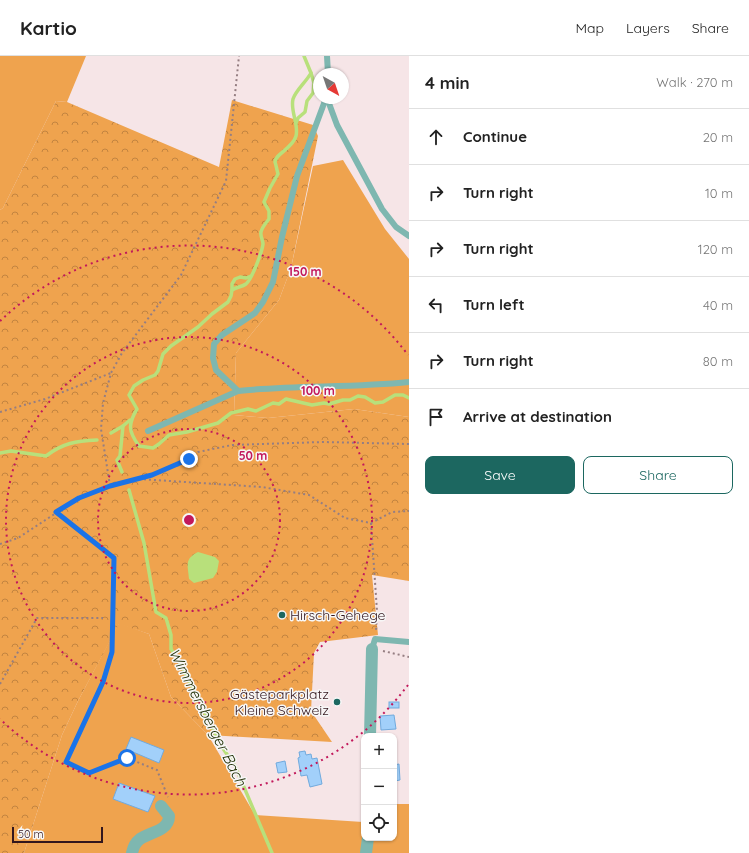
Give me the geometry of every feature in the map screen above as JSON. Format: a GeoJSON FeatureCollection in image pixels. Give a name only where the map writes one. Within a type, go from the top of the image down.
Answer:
{"type":"FeatureCollection","features":[{"type":"Feature","properties":{"kind":"street"},"geometry":{"type":"LineString","coordinates":[[370,733],[374,644]]}},
{"type":"Feature","properties":{"kind":"street"},"geometry":{"type":"LineString","coordinates":[[132,853],[139,840],[165,827],[169,821],[169,816],[161,806]]}},
{"type":"Feature","properties":{"kind":"street"},"geometry":{"type":"LineString","coordinates":[[366,853],[368,841]]}},
{"type":"Feature","properties":{"kind":"lane"},"geometry":{"type":"LineString","coordinates":[[328,56],[328,68]]}},
{"type":"Feature","properties":{"kind":"lane"},"geometry":{"type":"LineString","coordinates":[[238,391],[216,370],[213,358],[214,344],[222,335],[255,313],[263,302],[273,282],[297,176],[324,104]]}},
{"type":"Feature","properties":{"kind":"lane"},"geometry":{"type":"LineString","coordinates":[[328,104],[337,125],[382,209],[396,227],[409,236]]}},
{"type":"Feature","properties":{"kind":"lane"},"geometry":{"type":"LineString","coordinates":[[148,431],[238,391],[273,387],[374,386],[409,382]]}},
{"type":"Feature","properties":{"kind":"lane"},"geometry":{"type":"LineString","coordinates":[[374,644],[409,642]]}},
{"type":"Feature","properties":{"kind":"path"},"geometry":{"type":"LineString","coordinates":[[110,486],[101,429],[103,403],[111,373],[122,353],[181,275],[226,181],[239,56]]}},
{"type":"Feature","properties":{"kind":"path"},"geometry":{"type":"LineString","coordinates":[[0,412],[45,400],[111,373]]}},
{"type":"Feature","properties":{"kind":"path"},"geometry":{"type":"LineString","coordinates":[[0,544],[18,538],[79,498],[110,486],[152,475],[189,459],[198,452],[232,445],[322,442],[409,444]]}},
{"type":"Feature","properties":{"kind":"path"},"geometry":{"type":"LineString","coordinates":[[135,479],[262,487],[309,495],[345,518],[371,523],[392,512],[409,511]]}},
{"type":"Feature","properties":{"kind":"path"},"geometry":{"type":"LineString","coordinates":[[56,512],[114,558],[112,652],[103,682],[66,762],[89,773],[127,758],[157,770],[169,799],[169,816]]}},
{"type":"Feature","properties":{"kind":"path"},"geometry":{"type":"LineString","coordinates":[[371,523],[377,611],[374,644],[409,657]]}},
{"type":"Feature","properties":{"kind":"path"},"geometry":{"type":"LineString","coordinates":[[0,684],[37,618],[104,618]]}},
{"type":"Feature","properties":{"kind":"green space"},"geometry":{"type":"Polygon","coordinates":[[[0,56],[86,56],[67,102],[56,101],[3,208],[0,210],[0,56]]]}},
{"type":"Feature","properties":{"kind":"green space"},"geometry":{"type":"Polygon","coordinates":[[[232,100],[313,125],[318,136],[291,268],[279,300],[236,353],[234,415],[268,418],[354,409],[409,417],[409,581],[372,575],[378,635],[320,642],[314,653],[311,711],[332,742],[208,735],[171,697],[149,634],[119,624],[78,701],[62,735],[24,853],[0,853],[0,210],[3,208],[56,101],[67,102],[219,167],[232,100]]]}},
{"type":"Feature","properties":{"kind":"green space"},"geometry":{"type":"Polygon","coordinates":[[[343,160],[385,229],[409,259],[409,417],[354,409],[268,418],[234,415],[236,353],[279,300],[291,268],[313,166],[343,160]]]}},
{"type":"Feature","properties":{"kind":"green space"},"geometry":{"type":"Polygon","coordinates":[[[119,623],[149,634],[171,697],[208,735],[255,815],[361,822],[361,841],[397,841],[397,804],[409,804],[409,853],[24,853],[62,735],[119,623]]]}},
{"type":"Feature","properties":{"kind":"shaded area"},"geometry":{"type":"Polygon","coordinates":[[[198,552],[215,557],[219,561],[217,572],[213,578],[194,583],[189,579],[188,563],[191,557],[198,552]]]}},
{"type":"Feature","properties":{"kind":"building"},"geometry":{"type":"Polygon","coordinates":[[[389,702],[399,702],[399,708],[389,708],[389,702]]]}},
{"type":"Feature","properties":{"kind":"building"},"geometry":{"type":"Polygon","coordinates":[[[394,715],[396,729],[381,730],[380,716],[394,715]]]}},
{"type":"Feature","properties":{"kind":"building"},"geometry":{"type":"Polygon","coordinates":[[[131,737],[164,750],[159,763],[126,749],[131,737]]]}},
{"type":"Feature","properties":{"kind":"building"},"geometry":{"type":"Polygon","coordinates":[[[305,751],[306,755],[311,754],[312,759],[317,758],[322,784],[310,787],[307,775],[301,776],[298,758],[300,757],[299,752],[305,751]]]}},
{"type":"Feature","properties":{"kind":"building"},"geometry":{"type":"Polygon","coordinates":[[[285,761],[287,772],[278,773],[276,763],[285,761]]]}},
{"type":"Feature","properties":{"kind":"building"},"geometry":{"type":"Polygon","coordinates":[[[397,764],[399,764],[400,780],[397,781],[397,769],[397,764]]]}},
{"type":"Feature","properties":{"kind":"building"},"geometry":{"type":"Polygon","coordinates":[[[119,783],[155,796],[148,812],[113,799],[119,783]]]}},
{"type":"Feature","properties":{"kind":"waterway"},"geometry":{"type":"LineString","coordinates":[[304,56],[311,73],[296,92],[293,99],[292,104],[297,131],[296,136],[291,144],[278,156],[275,162],[278,174],[264,202],[269,211],[269,219],[262,230],[261,235],[263,244],[254,271],[246,284],[232,290],[228,302],[198,327],[171,346],[163,354],[158,371],[155,375],[134,386],[129,395],[137,409],[132,419],[130,428],[131,432],[139,446],[153,448],[169,435],[187,432],[218,423],[231,413],[248,409],[256,411],[273,403],[279,404],[286,399],[312,405],[324,403],[329,404],[343,400],[350,400],[358,396],[365,397],[375,403],[383,402],[395,395],[403,395],[409,398]]}},
{"type":"Feature","properties":{"kind":"waterway"},"geometry":{"type":"LineString","coordinates":[[296,123],[298,118],[305,112],[307,101],[313,93],[314,83],[311,73]]}},
{"type":"Feature","properties":{"kind":"waterway"},"geometry":{"type":"LineString","coordinates":[[232,290],[232,284],[235,279],[251,276]]}},
{"type":"Feature","properties":{"kind":"waterway","name":"Wimmersberger Bach"},"geometry":{"type":"LineString","coordinates":[[111,433],[130,420]]}},
{"type":"Feature","properties":{"kind":"waterway","name":"Wimmersberger Bach"},"geometry":{"type":"LineString","coordinates":[[122,472],[117,460],[120,456],[123,426]]}},
{"type":"Feature","properties":{"kind":"waterway"},"geometry":{"type":"LineString","coordinates":[[0,453],[11,451],[46,456],[64,445],[97,440]]}},
{"type":"Feature","properties":{"kind":"waterway","name":"Wimmersberger Bach"},"geometry":{"type":"LineString","coordinates":[[129,490],[144,543],[156,612],[166,618],[171,635],[171,649],[179,661],[222,747],[235,766],[272,853]]}},
{"type":"Feature","properties":{"kind":"place","name":"Hirsch-Gehege"},"geometry":{"type":"Point","coordinates":[282,615]}},
{"type":"Feature","properties":{"kind":"place","name":"Gästeparkplatz Kleine Schweiz"},"geometry":{"type":"Point","coordinates":[337,702]}},
{"type":"Feature","properties":{"kind":"route"},"geometry":{"type":"LineString","coordinates":[[127,758],[89,773],[66,762],[103,682],[112,652],[114,558],[56,512],[79,498],[110,486],[152,475],[189,459]]}}]}
